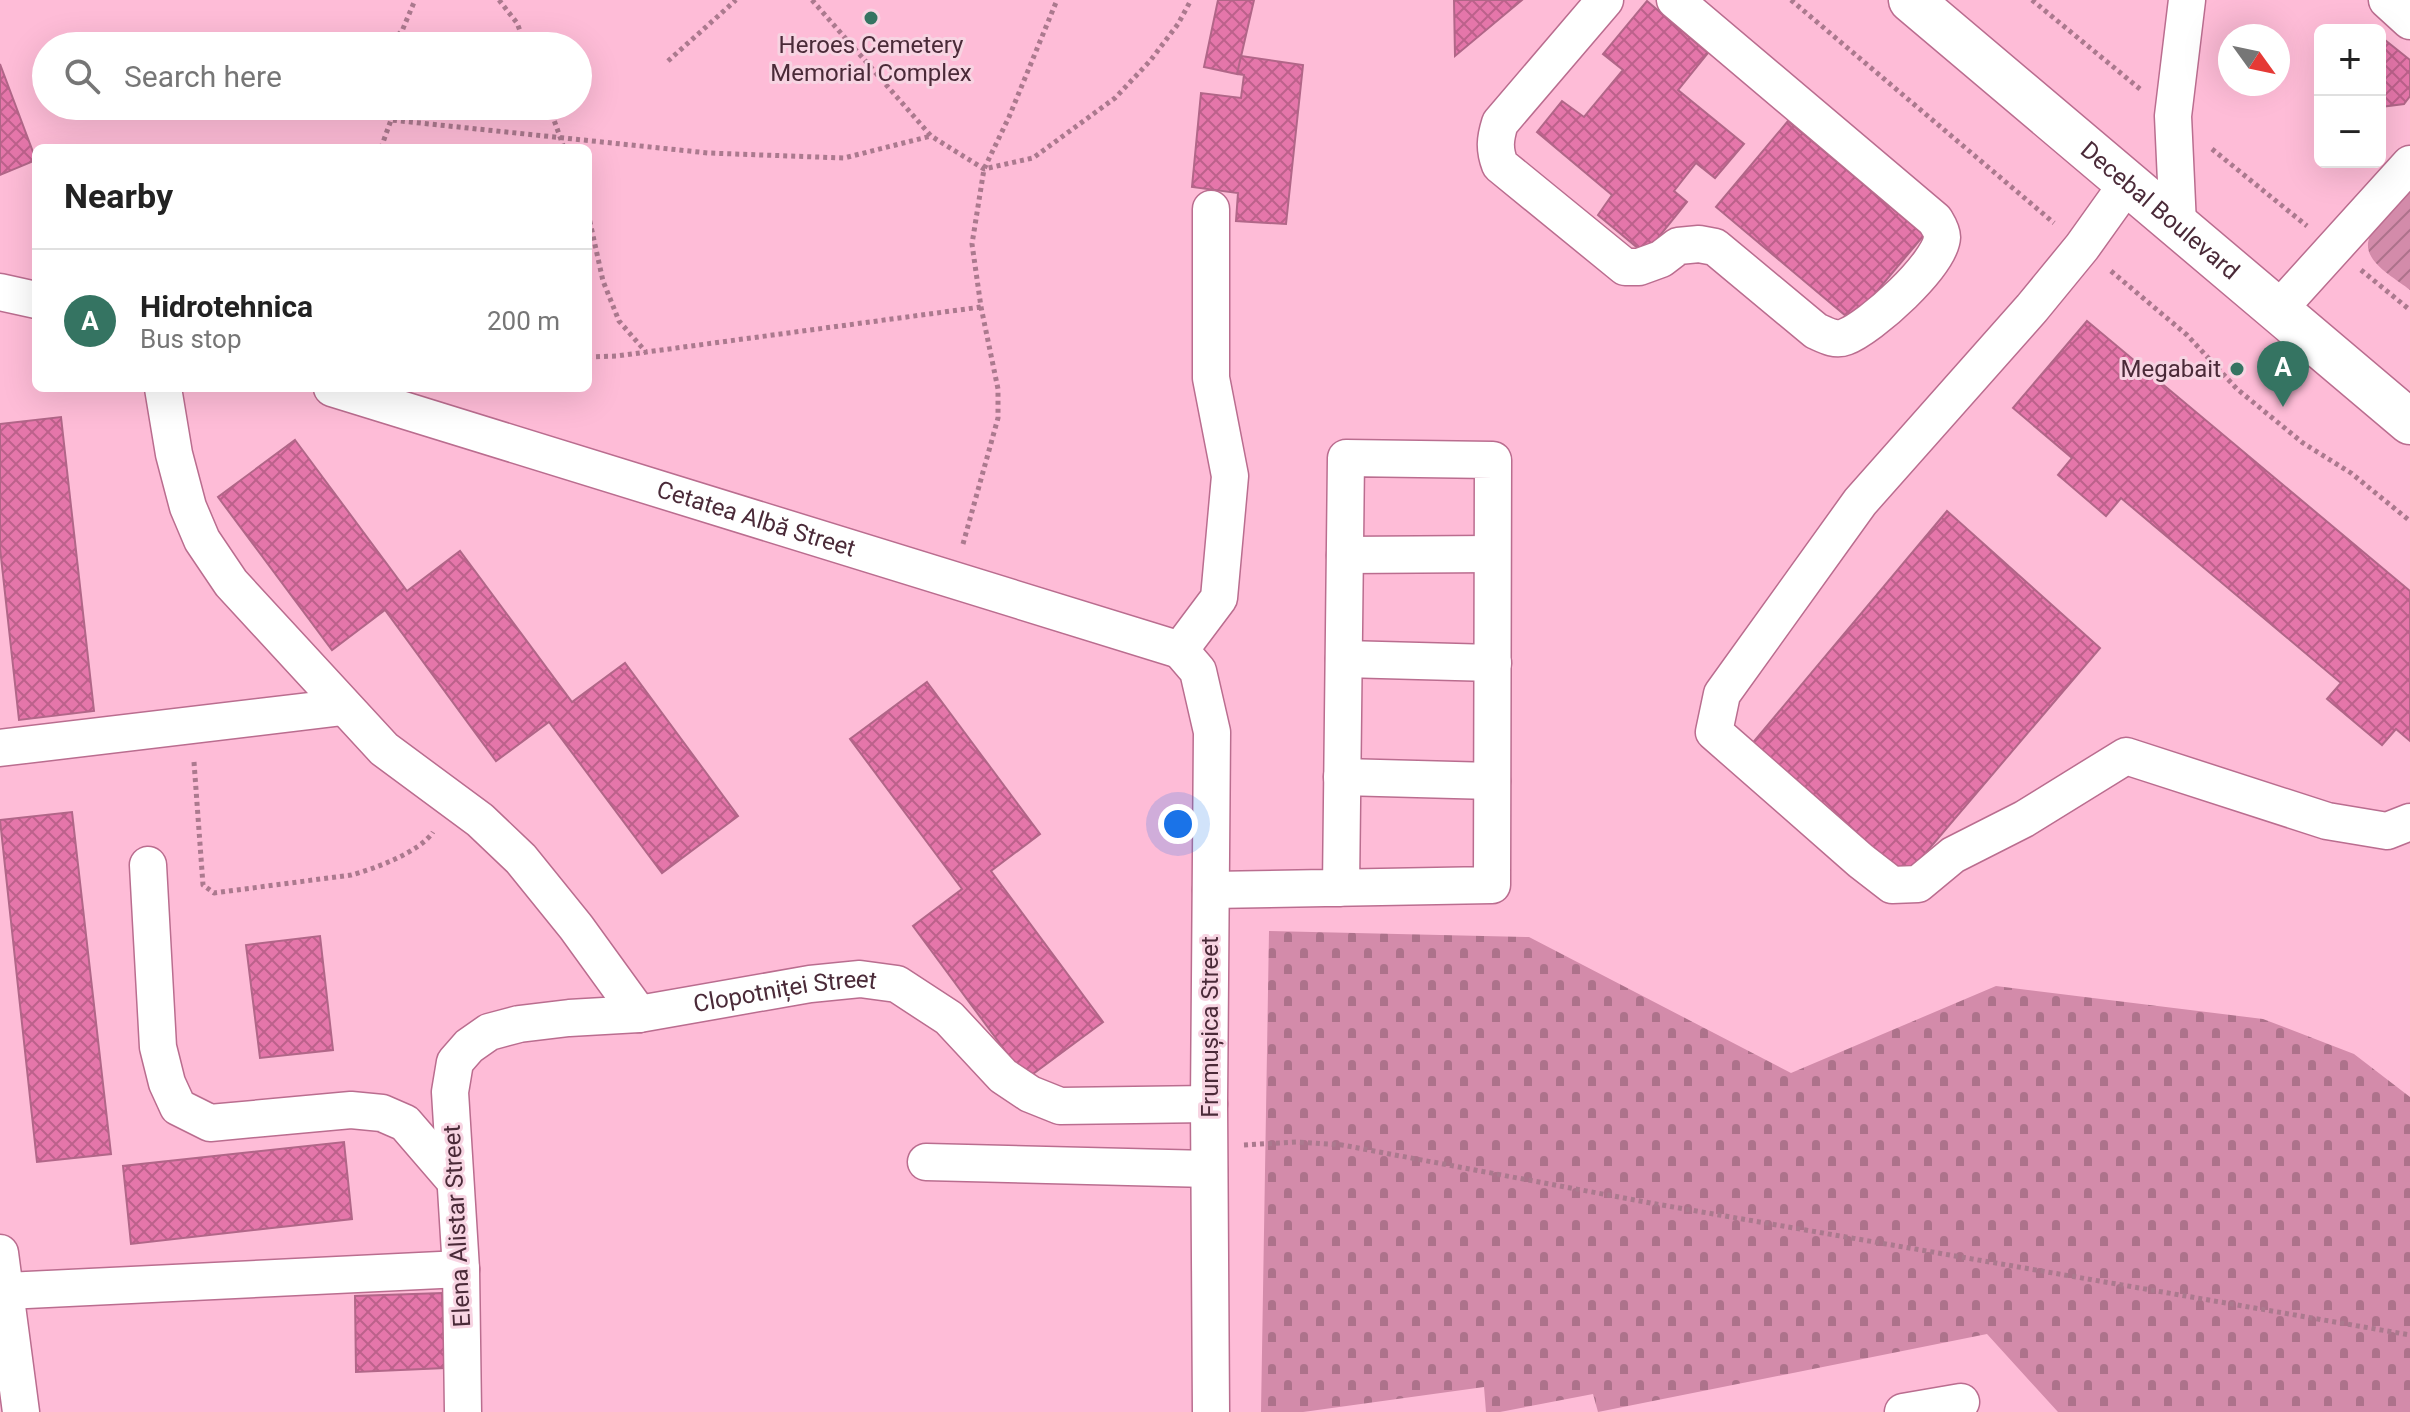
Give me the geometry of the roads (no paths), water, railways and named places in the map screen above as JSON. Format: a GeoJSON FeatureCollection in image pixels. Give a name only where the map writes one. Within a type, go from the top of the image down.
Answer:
{"type":"FeatureCollection","features":[{"type":"Feature","properties":{"kind":"main road","name":"Decebal Boulevard"},"geometry":{"type":"LineString","coordinates":[[1911,0],[2410,422]]}},
{"type":"Feature","properties":{"kind":"street"},"geometry":{"type":"LineString","coordinates":[[1605,0],[1500,123],[1495,152],[1500,165],[1625,267],[1639,267],[1661,259],[1678,246],[1699,244],[1715,247],[1816,331],[1832,338],[1845,337],[1900,299],[1931,262],[1940,247],[1942,234],[1935,220],[1675,0]]}},
{"type":"Feature","properties":{"kind":"street"},"geometry":{"type":"LineString","coordinates":[[2178,225],[2173,116],[2187,0]]}},
{"type":"Feature","properties":{"kind":"street"},"geometry":{"type":"LineString","coordinates":[[2387,0],[2410,21]]}},
{"type":"Feature","properties":{"kind":"street"},"geometry":{"type":"LineString","coordinates":[[2277,311],[2410,164]]}},
{"type":"Feature","properties":{"kind":"street"},"geometry":{"type":"LineString","coordinates":[[2127,184],[2082,247],[2032,308],[1860,502],[1722,694],[1714,732],[1892,885],[1918,884],[1953,855],[2024,819],[2126,756],[2327,821],[2387,831],[2410,822]]}},
{"type":"Feature","properties":{"kind":"street"},"geometry":{"type":"LineString","coordinates":[[1180,650],[1219,598],[1230,476],[1211,378],[1211,209]]}},
{"type":"Feature","properties":{"kind":"street"},"geometry":{"type":"LineString","coordinates":[[0,292],[32,299]]}},
{"type":"Feature","properties":{"kind":"street"},"geometry":{"type":"LineString","coordinates":[[164,392],[177,467],[188,507],[202,540],[231,583],[384,749],[480,820],[521,859],[576,927],[639,1014]]}},
{"type":"Feature","properties":{"kind":"street","name":"Cetatea Albă Street"},"geometry":{"type":"LineString","coordinates":[[345,392],[1180,650]]}},
{"type":"Feature","properties":{"kind":"street"},"geometry":{"type":"LineString","coordinates":[[1211,890],[1341,888],[1492,885],[1493,460],[1346,458],[1341,888]]}},
{"type":"Feature","properties":{"kind":"street"},"geometry":{"type":"LineString","coordinates":[[1345,555],[1492,554]]}},
{"type":"Feature","properties":{"kind":"street","name":"Frumușica Street"},"geometry":{"type":"LineString","coordinates":[[1180,650],[1198,671],[1212,732],[1209,1104],[1211,1412]]}},
{"type":"Feature","properties":{"kind":"street"},"geometry":{"type":"LineString","coordinates":[[1344,659],[1493,663]]}},
{"type":"Feature","properties":{"kind":"street"},"geometry":{"type":"LineString","coordinates":[[0,748],[343,707]]}},
{"type":"Feature","properties":{"kind":"street"},"geometry":{"type":"LineString","coordinates":[[1342,777],[1492,781]]}},
{"type":"Feature","properties":{"kind":"street"},"geometry":{"type":"LineString","coordinates":[[148,865],[158,1047],[167,1083],[178,1107],[210,1123],[351,1110],[382,1113],[405,1123],[455,1181]]}},
{"type":"Feature","properties":{"kind":"street","name":"Clopotniței Street"},"geometry":{"type":"LineString","coordinates":[[469,1046],[489,1032],[519,1024],[639,1014],[810,984],[860,979],[897,984],[949,1018],[1003,1076],[1030,1094],[1060,1106],[1209,1104]]}},
{"type":"Feature","properties":{"kind":"street","name":"Elena Alistar Street"},"geometry":{"type":"LineString","coordinates":[[463,1412],[461,1269],[450,1092],[455,1062],[469,1046]]}},
{"type":"Feature","properties":{"kind":"street"},"geometry":{"type":"LineString","coordinates":[[926,1162],[1209,1158]]}},
{"type":"Feature","properties":{"kind":"street"},"geometry":{"type":"LineString","coordinates":[[0,1253],[21,1412]]}},
{"type":"Feature","properties":{"kind":"street"},"geometry":{"type":"LineString","coordinates":[[6,1291],[461,1269]]}},
{"type":"Feature","properties":{"kind":"street"},"geometry":{"type":"LineString","coordinates":[[1903,1412],[1961,1402]]}},
{"type":"Feature","properties":{"kind":"place","name":"Heroes Cemetery Memorial Complex"},"geometry":{"type":"Point","coordinates":[871,18]}},
{"type":"Feature","properties":{"kind":"place","name":"Megabait"},"geometry":{"type":"Point","coordinates":[2237,369]}},
{"type":"Feature","properties":{"kind":"place","name":"Hidrotehnica"},"geometry":{"type":"Point","coordinates":[2283,407]}}]}
